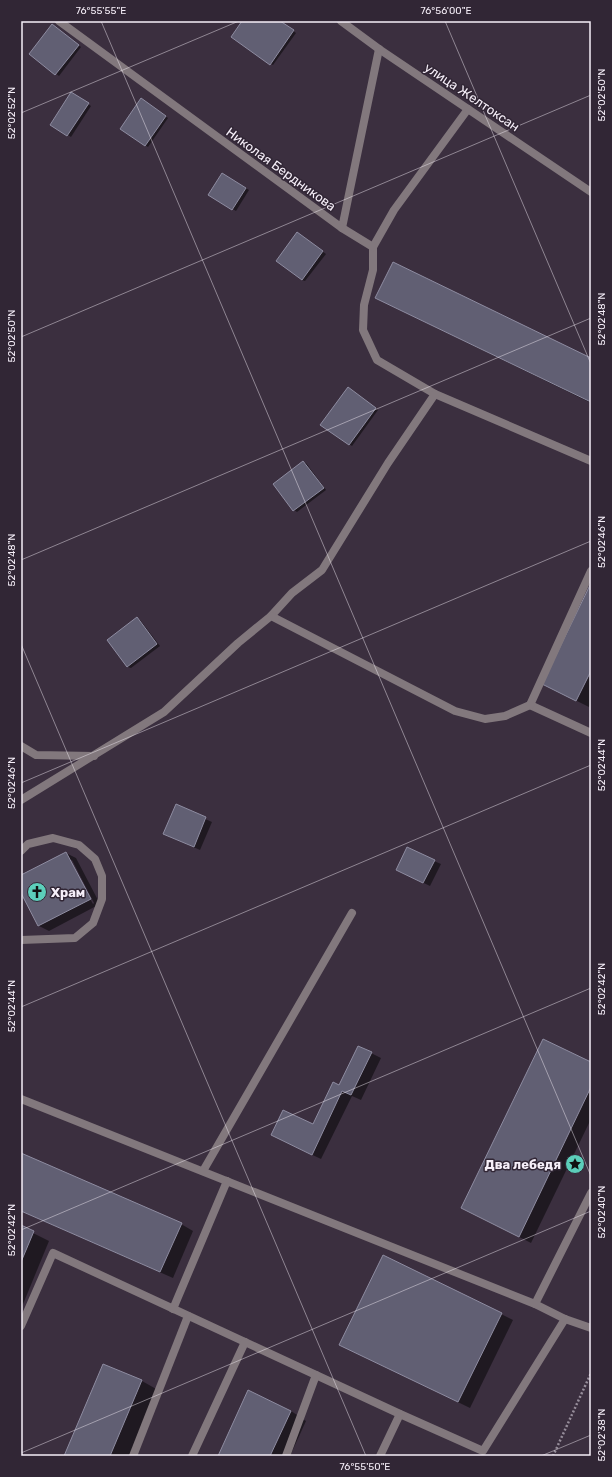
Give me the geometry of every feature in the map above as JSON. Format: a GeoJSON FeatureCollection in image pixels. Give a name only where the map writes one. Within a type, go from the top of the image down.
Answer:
{"type":"FeatureCollection","features":[{"type":"Feature","properties":{"kind":"street","name":"Николая Бердникова"},"geometry":{"type":"LineString","coordinates":[[59,21],[342,228],[379,49]]}},
{"type":"Feature","properties":{"kind":"street","name":"улица Желтоксан"},"geometry":{"type":"LineString","coordinates":[[342,21],[379,49],[591,192]]}},
{"type":"Feature","properties":{"kind":"street"},"geometry":{"type":"LineString","coordinates":[[468,109],[394,210],[373,248],[373,270],[364,305],[363,330],[378,360],[435,394],[591,461]]}},
{"type":"Feature","properties":{"kind":"street"},"geometry":{"type":"LineString","coordinates":[[342,228],[373,248]]}},
{"type":"Feature","properties":{"kind":"street"},"geometry":{"type":"LineString","coordinates":[[21,800],[95,756],[164,712],[238,643],[271,616],[292,593],[322,570],[388,463],[435,394]]}},
{"type":"Feature","properties":{"kind":"street"},"geometry":{"type":"LineString","coordinates":[[271,616],[455,711],[485,719],[505,716],[530,705],[591,571]]}},
{"type":"Feature","properties":{"kind":"street"},"geometry":{"type":"LineString","coordinates":[[530,705],[591,733]]}},
{"type":"Feature","properties":{"kind":"street"},"geometry":{"type":"LineString","coordinates":[[21,746],[36,755],[95,756]]}},
{"type":"Feature","properties":{"kind":"street"},"geometry":{"type":"LineString","coordinates":[[21,851],[28,844],[53,838],[79,845],[95,859],[102,876],[102,899],[93,923],[75,938],[21,940]]}},
{"type":"Feature","properties":{"kind":"street"},"geometry":{"type":"LineString","coordinates":[[203,1171],[352,912]]}},
{"type":"Feature","properties":{"kind":"street"},"geometry":{"type":"LineString","coordinates":[[21,1099],[534,1304],[565,1319],[591,1328]]}},
{"type":"Feature","properties":{"kind":"street"},"geometry":{"type":"LineString","coordinates":[[173,1309],[227,1181]]}},
{"type":"Feature","properties":{"kind":"street"},"geometry":{"type":"LineString","coordinates":[[534,1304],[591,1194]]}},
{"type":"Feature","properties":{"kind":"street"},"geometry":{"type":"LineString","coordinates":[[21,1326],[53,1253],[481,1453],[565,1319]]}},
{"type":"Feature","properties":{"kind":"street"},"geometry":{"type":"LineString","coordinates":[[133,1456],[188,1316]]}},
{"type":"Feature","properties":{"kind":"street"},"geometry":{"type":"LineString","coordinates":[[192,1456],[245,1342]]}},
{"type":"Feature","properties":{"kind":"street"},"geometry":{"type":"LineString","coordinates":[[286,1456],[316,1375]]}},
{"type":"Feature","properties":{"kind":"street"},"geometry":{"type":"LineString","coordinates":[[380,1456],[400,1414]]}},
{"type":"Feature","properties":{"kind":"path"},"geometry":{"type":"LineString","coordinates":[[553,1456],[591,1373]]}},
{"type":"Feature","properties":{"kind":"building"},"geometry":{"type":"Polygon","coordinates":[[[242,21],[280,21],[294,30],[270,65],[231,37],[242,21]]]}},
{"type":"Feature","properties":{"kind":"building"},"geometry":{"type":"Polygon","coordinates":[[[52,24],[79,45],[55,75],[29,54],[52,24]]]}},
{"type":"Feature","properties":{"kind":"building"},"geometry":{"type":"Polygon","coordinates":[[[71,92],[89,103],[67,136],[50,125],[71,92]]]}},
{"type":"Feature","properties":{"kind":"building"},"geometry":{"type":"Polygon","coordinates":[[[141,98],[166,116],[145,146],[120,129],[141,98]]]}},
{"type":"Feature","properties":{"kind":"building"},"geometry":{"type":"Polygon","coordinates":[[[222,173],[246,188],[232,210],[208,195],[222,173]]]}},
{"type":"Feature","properties":{"kind":"building"},"geometry":{"type":"Polygon","coordinates":[[[297,232],[323,251],[302,280],[276,261],[297,232]]]}},
{"type":"Feature","properties":{"kind":"building"},"geometry":{"type":"Polygon","coordinates":[[[393,262],[591,358],[591,402],[375,298],[393,262]]]}},
{"type":"Feature","properties":{"kind":"building"},"geometry":{"type":"Polygon","coordinates":[[[348,387],[376,408],[349,445],[320,425],[348,387]]]}},
{"type":"Feature","properties":{"kind":"building"},"geometry":{"type":"Polygon","coordinates":[[[303,461],[324,488],[293,511],[273,484],[303,461]]]}},
{"type":"Feature","properties":{"kind":"building"},"geometry":{"type":"Polygon","coordinates":[[[591,583],[591,671],[576,701],[542,684],[591,583]]]}},
{"type":"Feature","properties":{"kind":"building"},"geometry":{"type":"Polygon","coordinates":[[[137,617],[157,644],[127,667],[107,640],[137,617]]]}},
{"type":"Feature","properties":{"kind":"building"},"geometry":{"type":"Polygon","coordinates":[[[176,804],[206,817],[194,847],[163,834],[176,804]]]}},
{"type":"Feature","properties":{"kind":"building"},"geometry":{"type":"Polygon","coordinates":[[[407,847],[435,860],[423,883],[396,870],[407,847]]]}},
{"type":"Feature","properties":{"kind":"building"},"geometry":{"type":"Polygon","coordinates":[[[66,852],[91,899],[38,926],[21,893],[21,875],[66,852]]]}},
{"type":"Feature","properties":{"kind":"building"},"geometry":{"type":"Polygon","coordinates":[[[543,1039],[591,1062],[591,1087],[519,1237],[461,1208],[543,1039]]]}},
{"type":"Feature","properties":{"kind":"building"},"geometry":{"type":"Polygon","coordinates":[[[358,1046],[372,1052],[351,1095],[342,1091],[312,1155],[271,1135],[283,1110],[313,1124],[333,1082],[339,1085],[358,1046]]]}},
{"type":"Feature","properties":{"kind":"building"},"geometry":{"type":"Polygon","coordinates":[[[21,1153],[182,1223],[160,1272],[21,1211],[21,1153]]]}},
{"type":"Feature","properties":{"kind":"building"},"geometry":{"type":"Polygon","coordinates":[[[21,1225],[34,1231],[21,1262],[21,1225]]]}},
{"type":"Feature","properties":{"kind":"building"},"geometry":{"type":"Polygon","coordinates":[[[383,1255],[502,1313],[458,1402],[339,1345],[383,1255]]]}},
{"type":"Feature","properties":{"kind":"building"},"geometry":{"type":"Polygon","coordinates":[[[103,1364],[142,1380],[110,1456],[64,1456],[103,1364]]]}},
{"type":"Feature","properties":{"kind":"building"},"geometry":{"type":"Polygon","coordinates":[[[248,1390],[291,1411],[270,1456],[218,1456],[248,1390]]]}},
{"type":"Feature","properties":{"kind":"place","name":"Храм"},"geometry":{"type":"Point","coordinates":[37,892]}},
{"type":"Feature","properties":{"kind":"place","name":"Два лебедя"},"geometry":{"type":"Point","coordinates":[575,1164]}}]}
